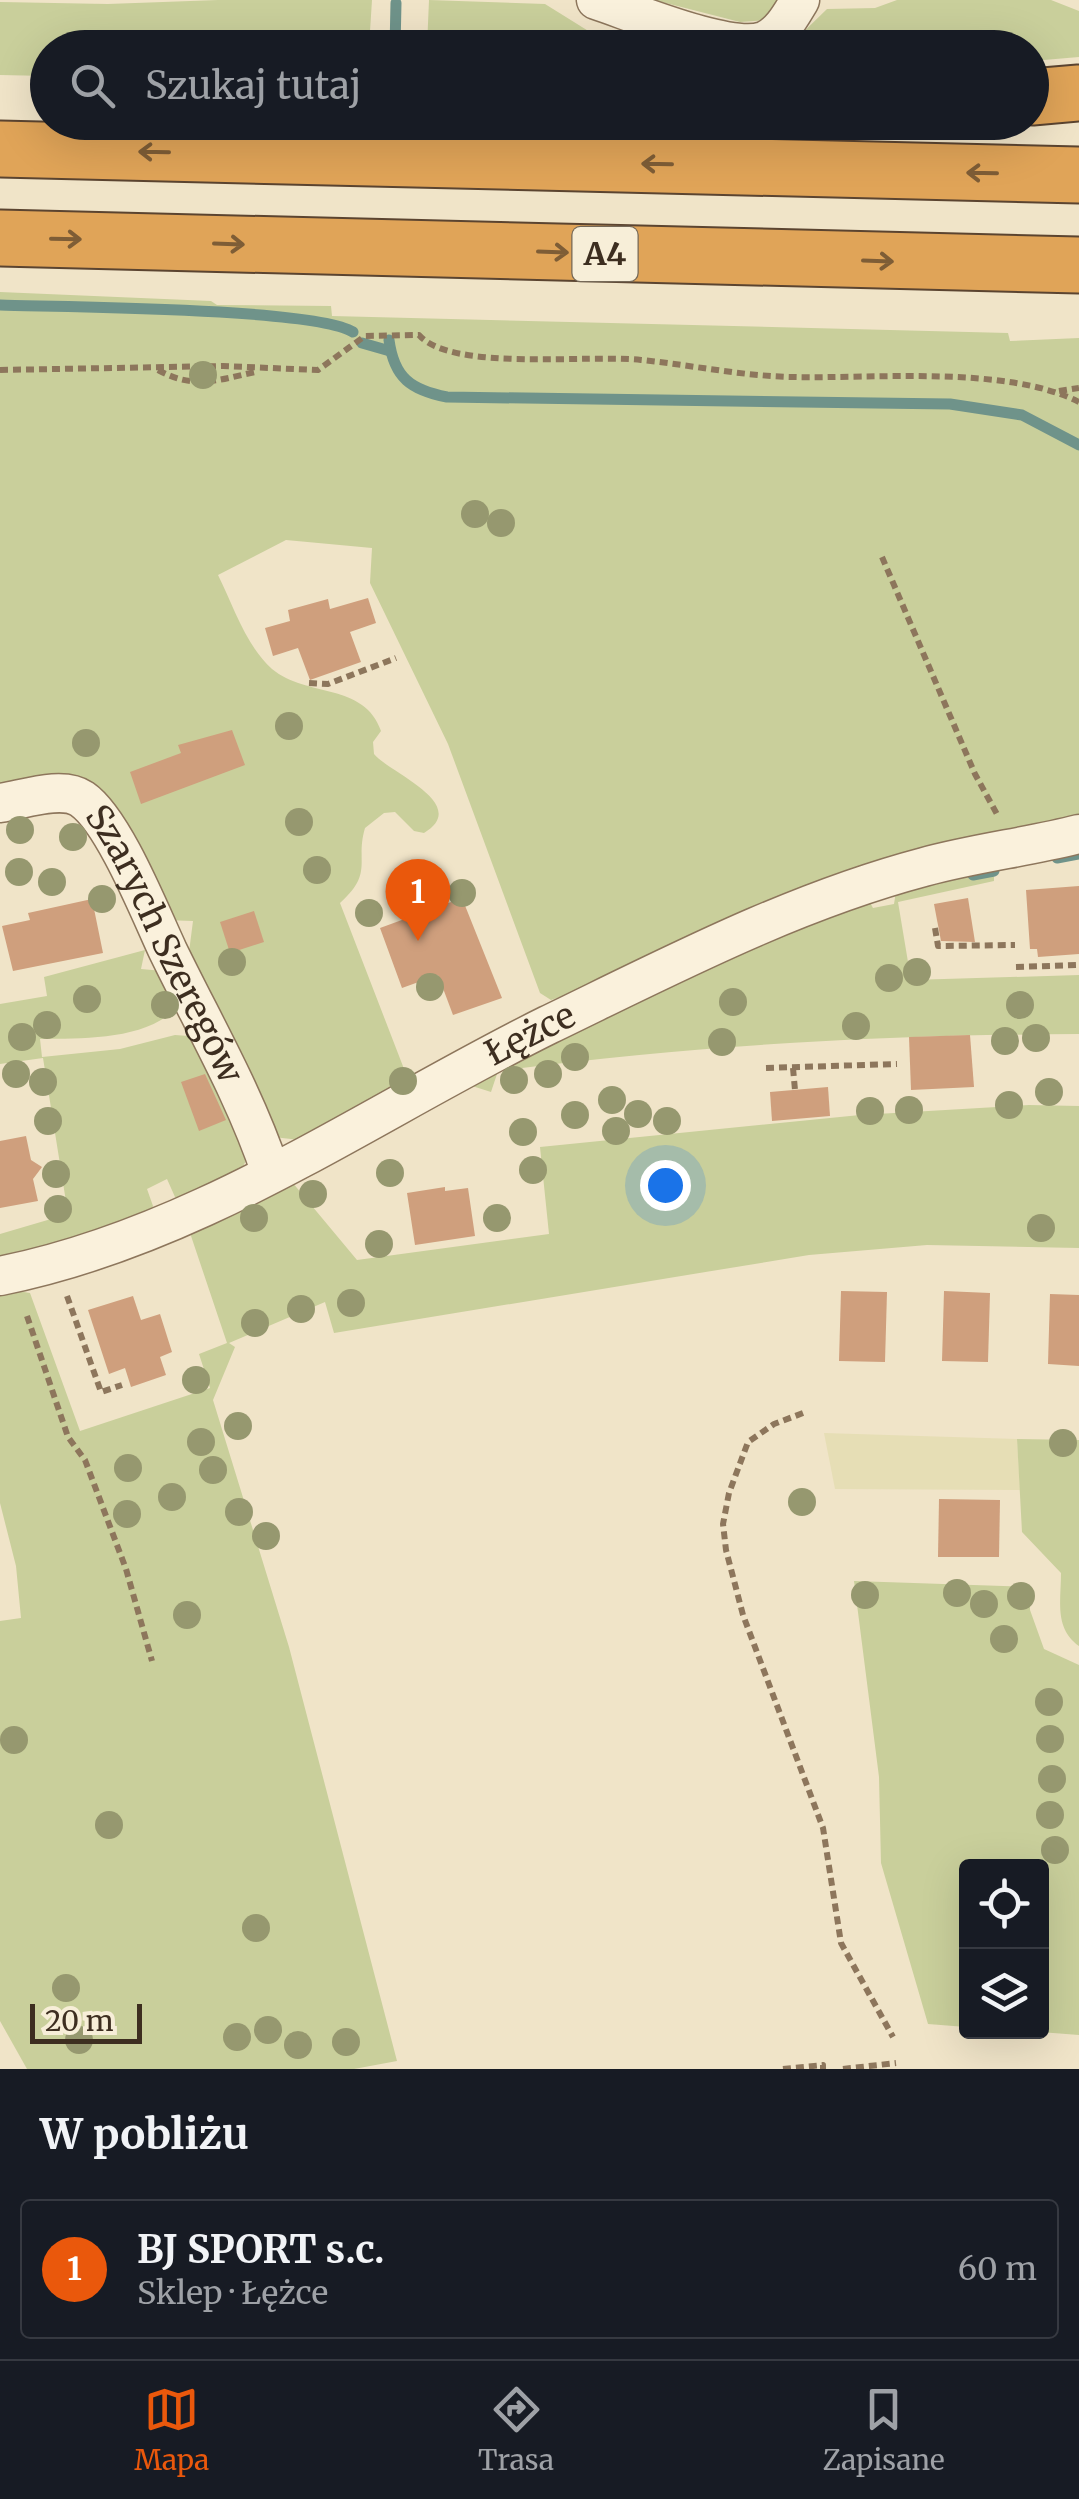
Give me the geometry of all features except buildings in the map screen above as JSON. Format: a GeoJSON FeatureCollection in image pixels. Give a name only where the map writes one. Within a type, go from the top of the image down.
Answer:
{"type":"FeatureCollection","features":[{"type":"Feature","properties":{"kind":"highway"},"geometry":{"type":"LineString","coordinates":[[1049,96],[1079,94]]}},
{"type":"Feature","properties":{"kind":"highway"},"geometry":{"type":"LineString","coordinates":[[321,156],[443,140]]}},
{"type":"Feature","properties":{"kind":"highway"},"geometry":{"type":"LineString","coordinates":[[0,149],[1079,175]]}},
{"type":"Feature","properties":{"kind":"highway","name":"A4"},"geometry":{"type":"LineString","coordinates":[[0,238],[1079,265]]}},
{"type":"Feature","properties":{"kind":"street"},"geometry":{"type":"LineString","coordinates":[[596,0],[692,30]]}},
{"type":"Feature","properties":{"kind":"street"},"geometry":{"type":"LineString","coordinates":[[778,30],[800,0]]}},
{"type":"Feature","properties":{"kind":"street","name":"Szarych Szeregów"},"geometry":{"type":"LineString","coordinates":[[0,803],[72,794],[89,806],[124,857],[204,1020],[271,1173]]}},
{"type":"Feature","properties":{"kind":"street","name":"Łężce"},"geometry":{"type":"LineString","coordinates":[[0,1276],[84,1254],[172,1222],[544,1027],[773,918],[924,866],[1079,834]]}},
{"type":"Feature","properties":{"kind":"path"},"geometry":{"type":"LineString","coordinates":[[0,370],[223,366],[318,370],[365,336],[419,335],[429,347],[494,358],[642,360],[703,371],[1015,384],[1058,391],[1079,388]]}},
{"type":"Feature","properties":{"kind":"path"},"geometry":{"type":"LineString","coordinates":[[156,370],[204,384],[266,370]]}},
{"type":"Feature","properties":{"kind":"path"},"geometry":{"type":"LineString","coordinates":[[1058,391],[1079,402]]}},
{"type":"Feature","properties":{"kind":"path"},"geometry":{"type":"LineString","coordinates":[[882,557],[975,774],[1004,830],[1007,850]]}},
{"type":"Feature","properties":{"kind":"path"},"geometry":{"type":"LineString","coordinates":[[309,683],[328,684],[396,658]]}},
{"type":"Feature","properties":{"kind":"path"},"geometry":{"type":"LineString","coordinates":[[935,928],[938,946],[1015,945]]}},
{"type":"Feature","properties":{"kind":"path"},"geometry":{"type":"LineString","coordinates":[[1016,966],[1079,965]]}},
{"type":"Feature","properties":{"kind":"path"},"geometry":{"type":"LineString","coordinates":[[766,1068],[897,1064]]}},
{"type":"Feature","properties":{"kind":"path"},"geometry":{"type":"LineString","coordinates":[[793,1068],[796,1090]]}},
{"type":"Feature","properties":{"kind":"path"},"geometry":{"type":"LineString","coordinates":[[62,1281],[101,1392],[122,1385]]}},
{"type":"Feature","properties":{"kind":"path"},"geometry":{"type":"LineString","coordinates":[[27,1316],[68,1436],[84,1460],[126,1568],[152,1662]]}},
{"type":"Feature","properties":{"kind":"path"},"geometry":{"type":"LineString","coordinates":[[802,1413],[774,1424],[748,1442],[729,1494],[724,1524],[726,1550],[743,1615],[822,1828],[841,1943],[893,2037]]}},
{"type":"Feature","properties":{"kind":"path"},"geometry":{"type":"LineString","coordinates":[[844,2069],[896,2063]]}},
{"type":"Feature","properties":{"kind":"path"},"geometry":{"type":"LineString","coordinates":[[783,2069],[822,2065],[823,2069]]}},
{"type":"Feature","properties":{"kind":"shaded area"},"geometry":{"type":"Polygon","coordinates":[[[824,1433],[1017,1439],[1020,1490],[835,1489],[824,1433]]]}},
{"type":"Feature","properties":{"kind":"green space"},"geometry":{"type":"Polygon","coordinates":[[[372,0],[370,30],[30,30],[30,76],[0,75],[0,2],[372,0]]]}},
{"type":"Feature","properties":{"kind":"green space"},"geometry":{"type":"Polygon","coordinates":[[[429,0],[545,4],[587,30],[428,30],[429,0]]]}},
{"type":"Feature","properties":{"kind":"green space"},"geometry":{"type":"Polygon","coordinates":[[[654,0],[779,0],[769,20],[740,22],[654,0]]]}},
{"type":"Feature","properties":{"kind":"green space"},"geometry":{"type":"Polygon","coordinates":[[[897,0],[1051,0],[1079,11],[1079,57],[1049,60],[1049,30],[805,30],[827,9],[875,8],[897,0]]]}},
{"type":"Feature","properties":{"kind":"green space"},"geometry":{"type":"Polygon","coordinates":[[[0,292],[211,301],[217,305],[331,306],[332,316],[1008,333],[1010,341],[1079,338],[1079,824],[551,1000],[540,993],[448,744],[370,583],[372,548],[286,540],[218,575],[247,637],[263,660],[286,678],[348,697],[373,715],[381,731],[373,742],[374,754],[422,789],[438,811],[436,822],[424,833],[414,831],[395,812],[384,813],[365,828],[360,875],[340,903],[411,1087],[300,1140],[273,1137],[189,952],[193,921],[164,920],[99,802],[0,792],[0,292]]]}},
{"type":"Feature","properties":{"kind":"green space"},"geometry":{"type":"Polygon","coordinates":[[[994,868],[994,881],[898,902],[911,980],[1079,975],[1079,1034],[861,1039],[717,1048],[498,1071],[491,1092],[469,1085],[472,1077],[866,895],[873,908],[894,904],[897,885],[994,868]]]}},
{"type":"Feature","properties":{"kind":"green space"},"geometry":{"type":"Polygon","coordinates":[[[145,950],[141,969],[163,971],[184,1000],[171,1013],[137,1030],[99,1037],[40,1039],[42,1057],[120,1049],[175,1035],[202,1037],[247,1159],[242,1168],[186,1201],[175,1197],[167,1179],[147,1189],[153,1206],[149,1217],[0,1262],[0,1234],[68,1214],[43,1058],[0,1064],[0,1004],[47,996],[44,977],[145,950]]]}},
{"type":"Feature","properties":{"kind":"green space"},"geometry":{"type":"Polygon","coordinates":[[[1029,1105],[1079,1106],[1079,1248],[927,1245],[809,1255],[334,1333],[325,1302],[229,1343],[235,1347],[213,1400],[289,1647],[397,2061],[354,2069],[27,2069],[0,2021],[0,1621],[21,1618],[16,1566],[0,1503],[0,1288],[30,1293],[80,1431],[210,1388],[199,1354],[227,1343],[188,1227],[287,1176],[357,1260],[549,1234],[540,1147],[860,1115],[1029,1105]]]}},
{"type":"Feature","properties":{"kind":"green space"},"geometry":{"type":"Polygon","coordinates":[[[1017,1439],[1079,1440],[1079,1646],[1062,1622],[1061,1573],[1022,1532],[1017,1439]]]}},
{"type":"Feature","properties":{"kind":"green space"},"geometry":{"type":"Polygon","coordinates":[[[854,1581],[1030,1587],[1030,1610],[1044,1649],[1079,1665],[1079,2035],[1049,2033],[1049,1859],[959,1859],[959,2026],[928,2024],[881,1863],[879,1777],[854,1581]]]}},
{"type":"Feature","properties":{"kind":"waterway"},"geometry":{"type":"LineString","coordinates":[[395,30],[396,3]]}},
{"type":"Feature","properties":{"kind":"waterway"},"geometry":{"type":"LineString","coordinates":[[0,305],[241,313],[329,324],[353,332]]}},
{"type":"Feature","properties":{"kind":"waterway"},"geometry":{"type":"LineString","coordinates":[[389,340],[395,364],[406,380],[447,397],[950,404],[1022,415],[1079,445]]}},
{"type":"Feature","properties":{"kind":"waterway"},"geometry":{"type":"LineString","coordinates":[[362,343],[390,351]]}},
{"type":"Feature","properties":{"kind":"waterway"},"geometry":{"type":"LineString","coordinates":[[1057,858],[1079,854]]}},
{"type":"Feature","properties":{"kind":"waterway"},"geometry":{"type":"LineString","coordinates":[[973,875],[994,871]]}},
{"type":"Feature","properties":{"kind":"place","name":"BJ SPORT s.c."},"geometry":{"type":"Point","coordinates":[418,941]}}]}
